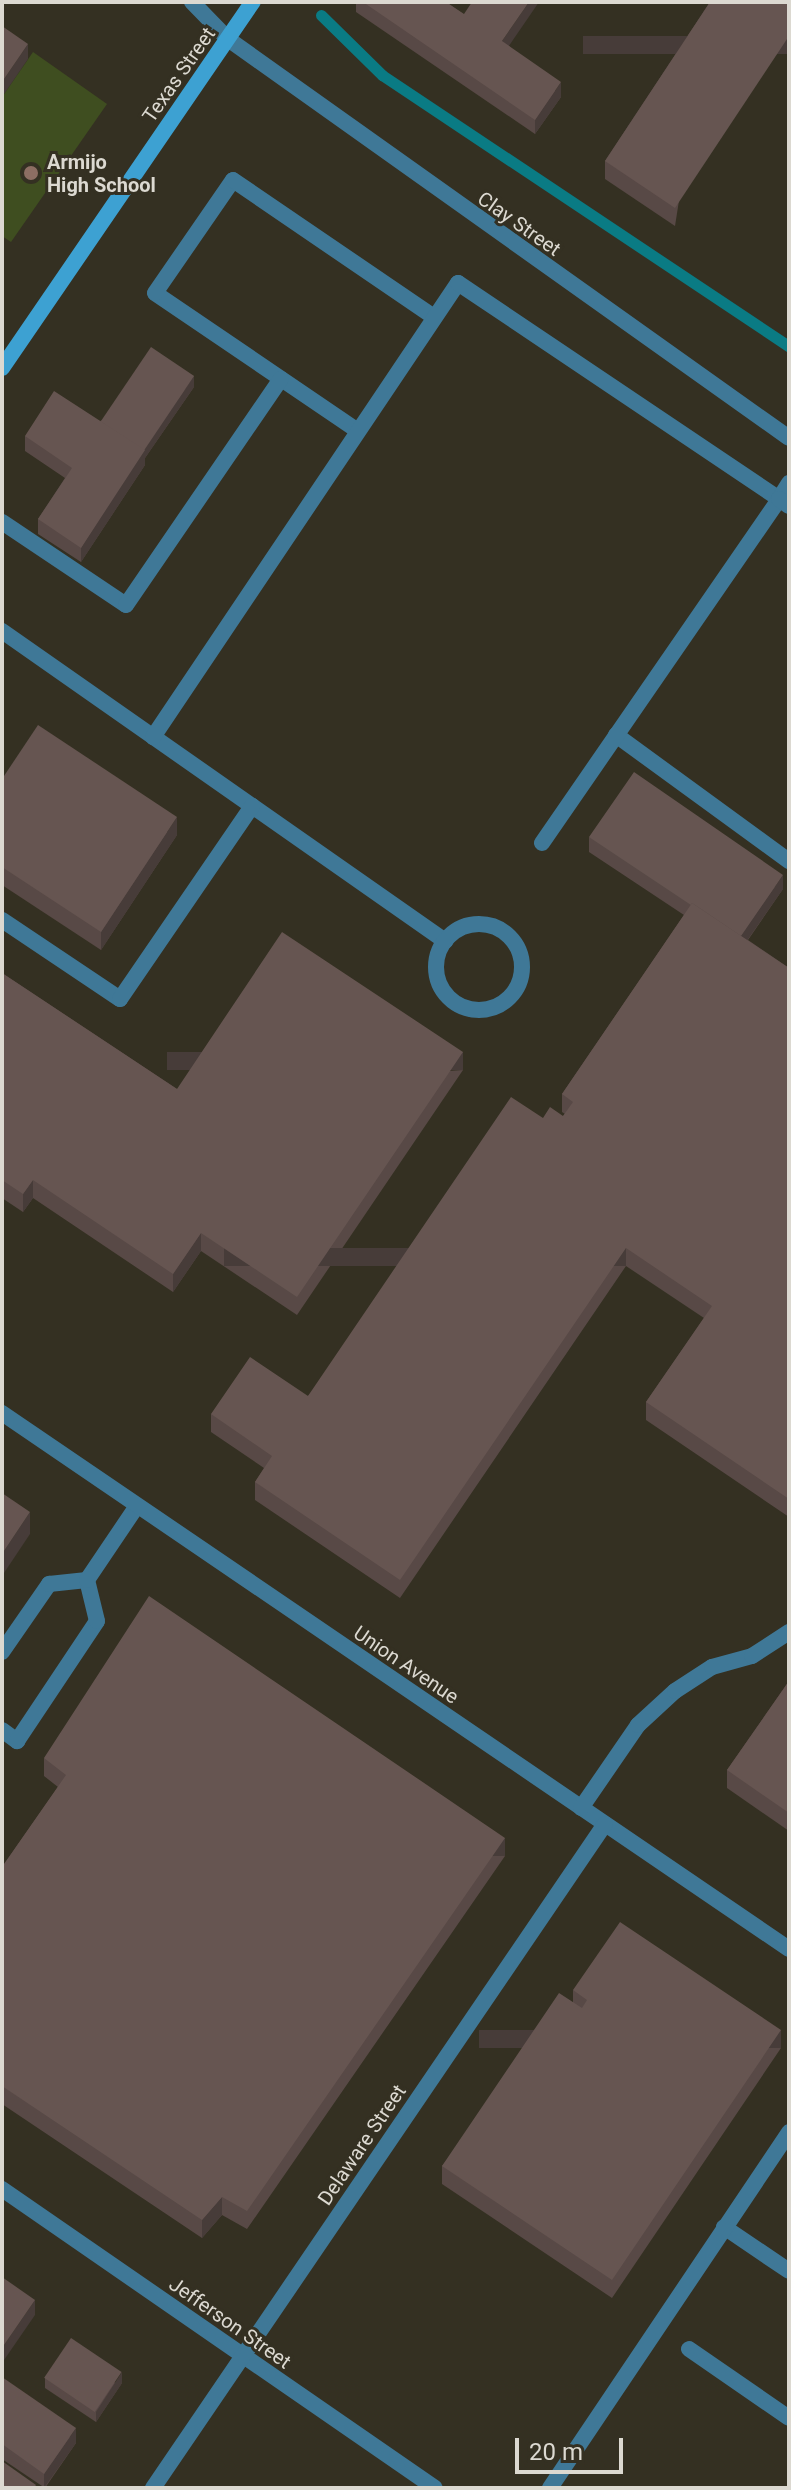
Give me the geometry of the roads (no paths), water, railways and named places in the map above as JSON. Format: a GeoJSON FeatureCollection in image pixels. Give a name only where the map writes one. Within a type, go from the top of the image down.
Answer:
{"type":"FeatureCollection","features":[{"type":"Feature","properties":{"kind":"main road","name":"Texas Street"},"geometry":{"type":"LineString","coordinates":[[2,368],[253,2]]}},
{"type":"Feature","properties":{"kind":"street","name":"Clay Street"},"geometry":{"type":"LineString","coordinates":[[192,2],[228,39],[789,438]]}},
{"type":"Feature","properties":{"kind":"street"},"geometry":{"type":"LineString","coordinates":[[358,431],[155,293],[233,180],[434,317]]}},
{"type":"Feature","properties":{"kind":"street"},"geometry":{"type":"LineString","coordinates":[[153,737],[458,283],[784,502]]}},
{"type":"Feature","properties":{"kind":"street"},"geometry":{"type":"LineString","coordinates":[[2,522],[126,605],[281,379]]}},
{"type":"Feature","properties":{"kind":"street"},"geometry":{"type":"LineString","coordinates":[[542,843],[784,502],[789,483]]}},
{"type":"Feature","properties":{"kind":"street"},"geometry":{"type":"LineString","coordinates":[[2,631],[445,941]]}},
{"type":"Feature","properties":{"kind":"street"},"geometry":{"type":"LineString","coordinates":[[616,735],[789,861]]}},
{"type":"Feature","properties":{"kind":"street"},"geometry":{"type":"LineString","coordinates":[[2,920],[120,999],[252,806]]}},
{"type":"Feature","properties":{"kind":"street"},"geometry":{"type":"LineString","coordinates":[[475,924],[493,926],[508,934],[519,948],[523,966],[520,984],[510,999],[494,1009],[476,1011],[448,998],[436,970],[438,955],[445,941],[458,929],[475,924]]}},
{"type":"Feature","properties":{"kind":"street","name":"Union Avenue"},"geometry":{"type":"LineString","coordinates":[[2,1413],[789,1949]]}},
{"type":"Feature","properties":{"kind":"street"},"geometry":{"type":"LineString","coordinates":[[2,1730],[17,1741],[97,1621],[87,1580],[137,1506]]}},
{"type":"Feature","properties":{"kind":"street"},"geometry":{"type":"LineString","coordinates":[[2,1652],[49,1584],[87,1580]]}},
{"type":"Feature","properties":{"kind":"street"},"geometry":{"type":"LineString","coordinates":[[581,1808],[638,1725],[675,1691],[712,1667],[752,1656],[789,1632]]}},
{"type":"Feature","properties":{"kind":"street","name":"Delaware Street"},"geometry":{"type":"LineString","coordinates":[[153,2488],[605,1824]]}},
{"type":"Feature","properties":{"kind":"street"},"geometry":{"type":"LineString","coordinates":[[550,2488],[789,2132]]}},
{"type":"Feature","properties":{"kind":"street","name":"Jefferson Street"},"geometry":{"type":"LineString","coordinates":[[2,2189],[435,2488]]}},
{"type":"Feature","properties":{"kind":"street"},"geometry":{"type":"LineString","coordinates":[[724,2227],[789,2271]]}},
{"type":"Feature","properties":{"kind":"street"},"geometry":{"type":"LineString","coordinates":[[689,2349],[789,2418]]}},
{"type":"Feature","properties":{"kind":"waterway"},"geometry":{"type":"LineString","coordinates":[[321,15],[382,75],[789,346]]}},
{"type":"Feature","properties":{"kind":"place","name":"Armijo High School"},"geometry":{"type":"Point","coordinates":[31,173]}}]}
